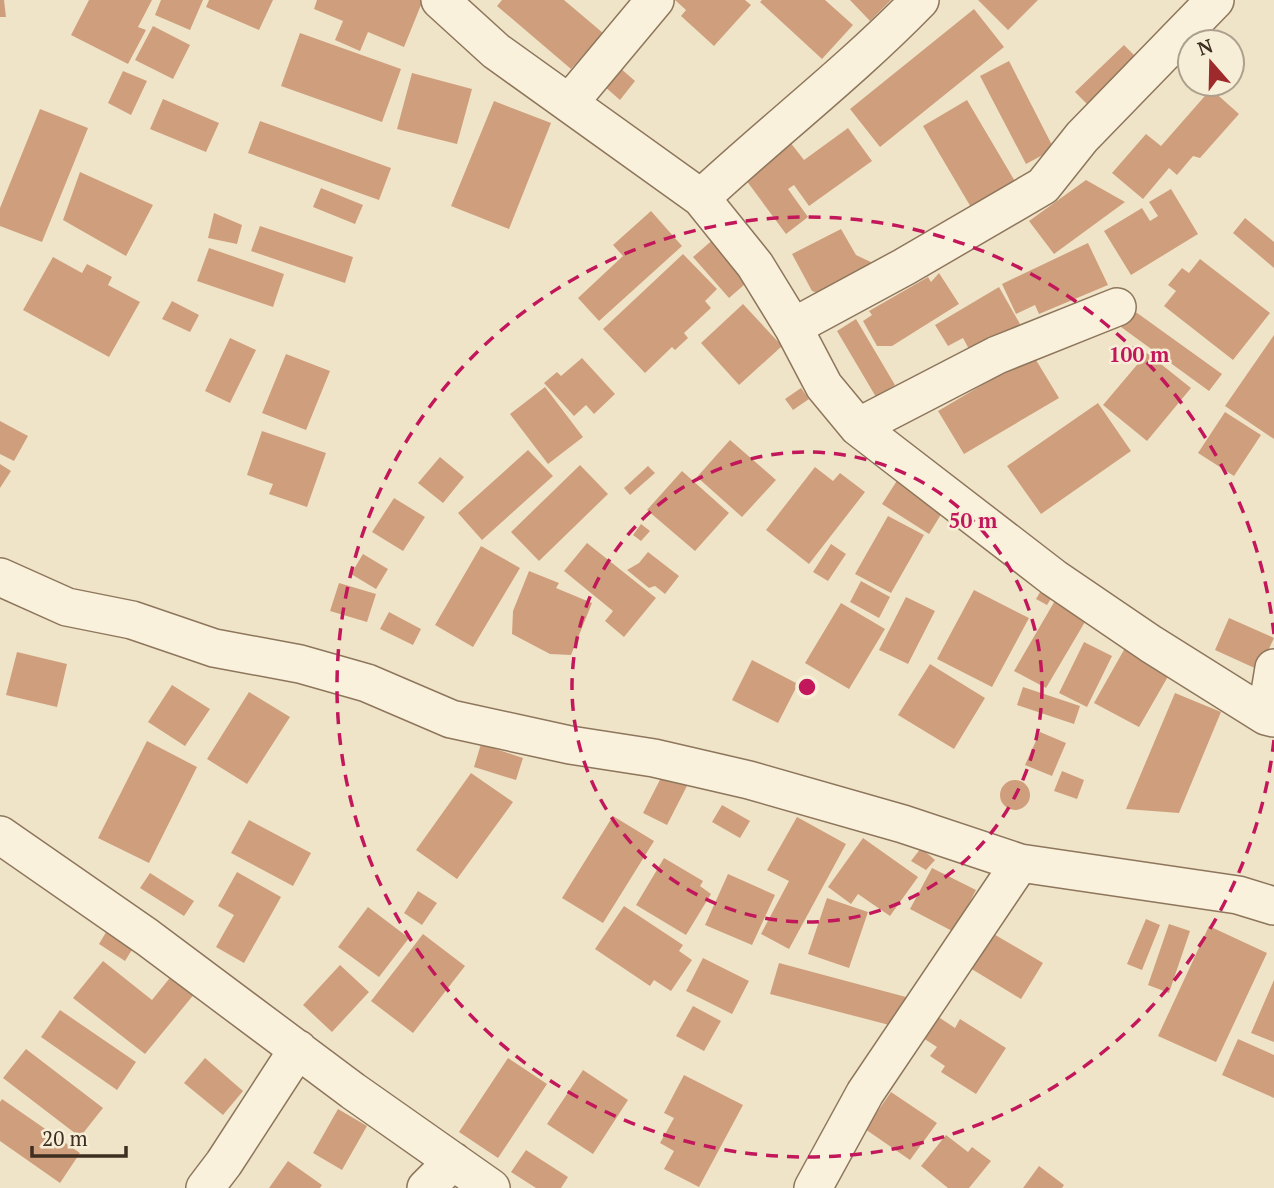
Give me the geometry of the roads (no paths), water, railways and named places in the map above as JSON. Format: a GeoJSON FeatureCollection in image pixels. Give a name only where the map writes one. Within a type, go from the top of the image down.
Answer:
{"type":"FeatureCollection","features":[{"type":"Feature","properties":{"kind":"street"},"geometry":{"type":"LineString","coordinates":[[440,0],[496,51],[701,198],[755,265],[793,327],[824,386],[858,427],[1054,578],[1151,644],[1270,717],[1274,668]]}},
{"type":"Feature","properties":{"kind":"street"},"geometry":{"type":"LineString","coordinates":[[569,103],[655,0]]}},
{"type":"Feature","properties":{"kind":"street"},"geometry":{"type":"LineString","coordinates":[[701,198],[748,154],[876,45],[920,0]]}},
{"type":"Feature","properties":{"kind":"street"},"geometry":{"type":"LineString","coordinates":[[793,327],[915,261],[1043,186],[1082,137],[1215,0]]}},
{"type":"Feature","properties":{"kind":"street"},"geometry":{"type":"LineString","coordinates":[[858,427],[997,355],[1117,307]]}},
{"type":"Feature","properties":{"kind":"street"},"geometry":{"type":"LineString","coordinates":[[0,577],[67,607],[132,620],[214,649],[300,664],[367,683],[451,719],[570,745],[654,758],[749,780],[903,824],[1020,863],[1238,895],[1274,906]]}},
{"type":"Feature","properties":{"kind":"street"},"geometry":{"type":"LineString","coordinates":[[0,835],[147,937],[353,1091],[491,1188]]}},
{"type":"Feature","properties":{"kind":"street"},"geometry":{"type":"LineString","coordinates":[[813,1188],[865,1093],[1020,863]]}},
{"type":"Feature","properties":{"kind":"street"},"geometry":{"type":"LineString","coordinates":[[205,1188],[298,1049]]}},
{"type":"Feature","properties":{"kind":"street"},"geometry":{"type":"LineString","coordinates":[[426,1188],[453,1161]]}}]}
